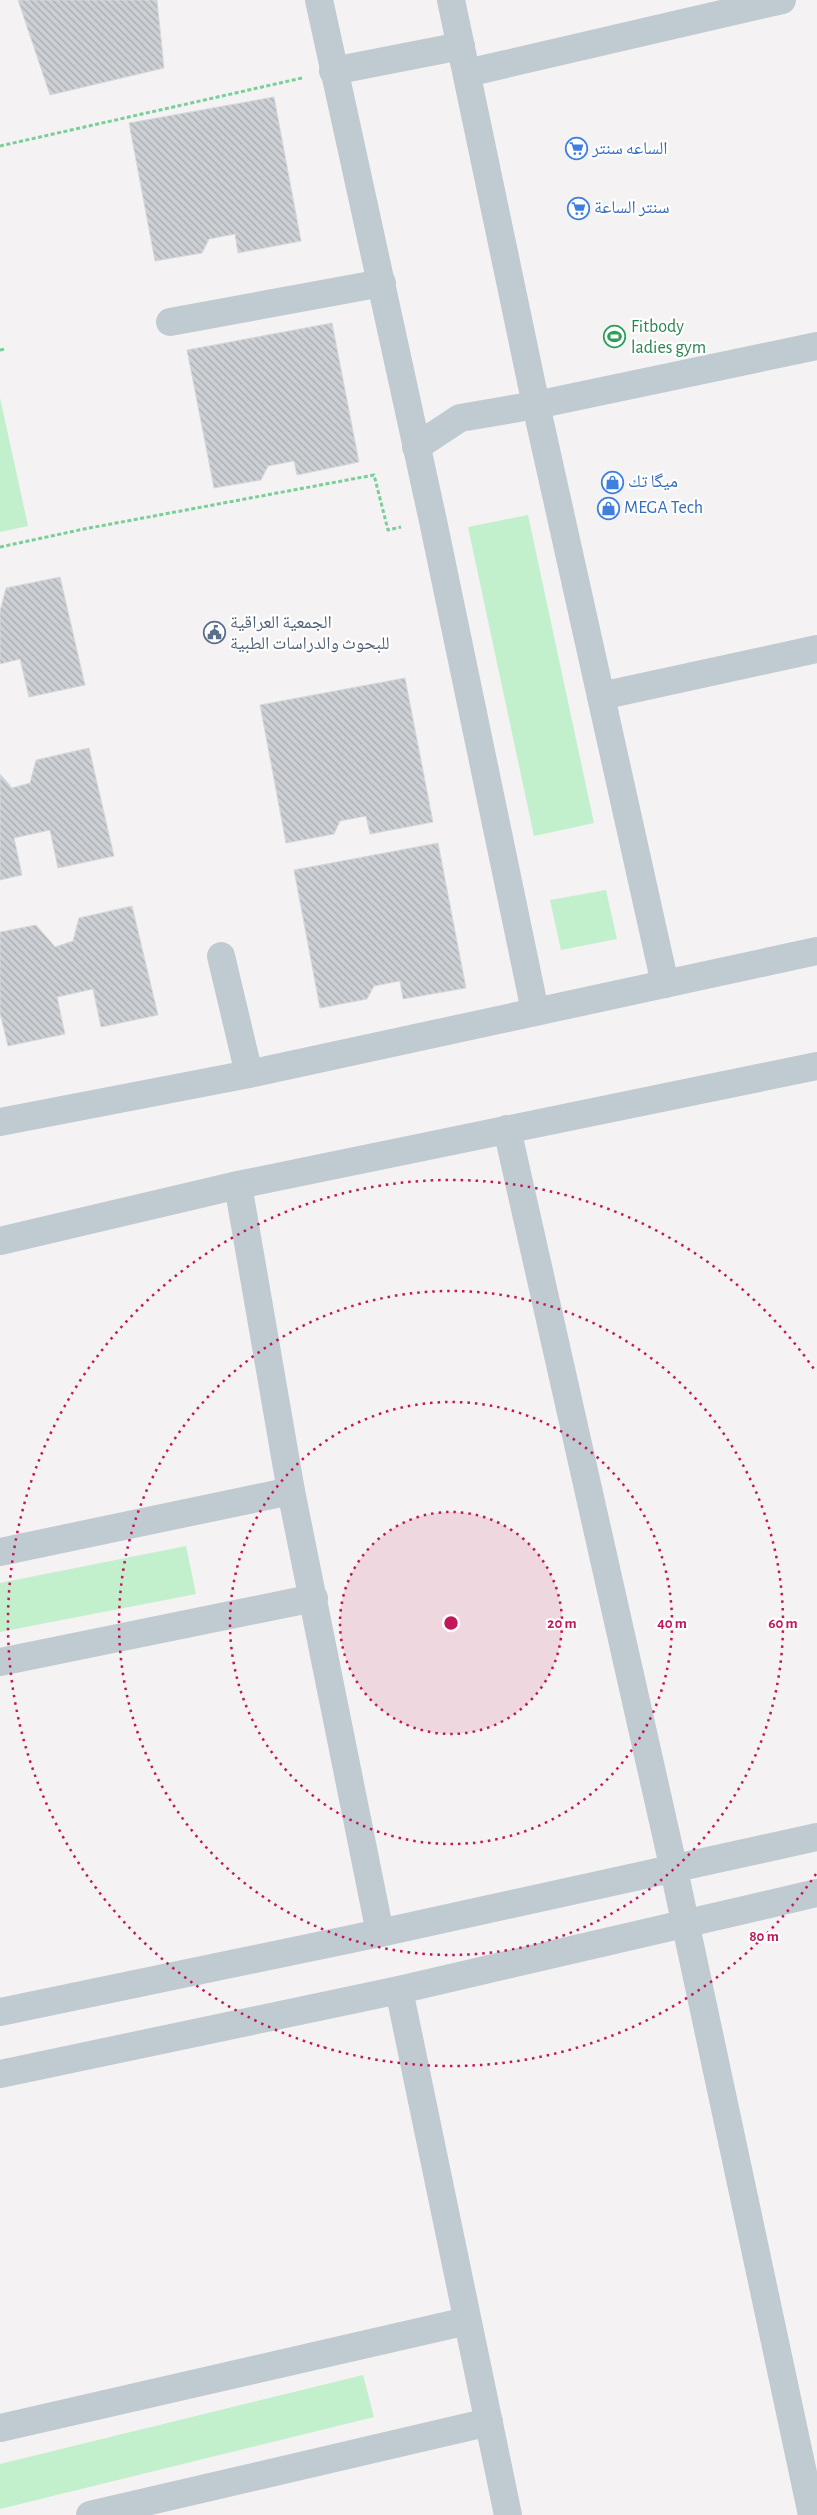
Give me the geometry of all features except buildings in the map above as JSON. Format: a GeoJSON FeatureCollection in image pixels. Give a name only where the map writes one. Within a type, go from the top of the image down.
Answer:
{"type":"FeatureCollection","features":[{"type":"Feature","properties":{"kind":"street"},"geometry":{"type":"LineString","coordinates":[[318,0],[382,282],[535,1012]]}},
{"type":"Feature","properties":{"kind":"street"},"geometry":{"type":"LineString","coordinates":[[451,0],[536,405],[665,984]]}},
{"type":"Feature","properties":{"kind":"street"},"geometry":{"type":"LineString","coordinates":[[467,73],[782,0]]}},
{"type":"Feature","properties":{"kind":"street"},"geometry":{"type":"LineString","coordinates":[[333,71],[461,46]]}},
{"type":"Feature","properties":{"kind":"street"},"geometry":{"type":"LineString","coordinates":[[170,322],[382,282]]}},
{"type":"Feature","properties":{"kind":"street"},"geometry":{"type":"LineString","coordinates":[[416,447],[460,418],[536,405],[817,346]]}},
{"type":"Feature","properties":{"kind":"street"},"geometry":{"type":"LineString","coordinates":[[601,696],[817,649]]}},
{"type":"Feature","properties":{"kind":"street"},"geometry":{"type":"LineString","coordinates":[[0,1122],[249,1074],[817,951]]}},
{"type":"Feature","properties":{"kind":"street"},"geometry":{"type":"LineString","coordinates":[[221,956],[249,1074]]}},
{"type":"Feature","properties":{"kind":"street"},"geometry":{"type":"LineString","coordinates":[[0,1241],[238,1185],[507,1129],[816,1073]]}},
{"type":"Feature","properties":{"kind":"street"},"geometry":{"type":"LineString","coordinates":[[507,1129],[686,1924],[812,2515]]}},
{"type":"Feature","properties":{"kind":"street"},"geometry":{"type":"LineString","coordinates":[[238,1185],[291,1491],[380,1933]]}},
{"type":"Feature","properties":{"kind":"street"},"geometry":{"type":"LineString","coordinates":[[0,1552],[291,1491]]}},
{"type":"Feature","properties":{"kind":"street"},"geometry":{"type":"LineString","coordinates":[[0,1662],[314,1598]]}},
{"type":"Feature","properties":{"kind":"street"},"geometry":{"type":"LineString","coordinates":[[0,2012],[380,1933],[674,1870],[817,1837]]}},
{"type":"Feature","properties":{"kind":"street"},"geometry":{"type":"LineString","coordinates":[[0,2074],[399,1990],[817,1893]]}},
{"type":"Feature","properties":{"kind":"street"},"geometry":{"type":"LineString","coordinates":[[399,1990],[508,2515]]}},
{"type":"Feature","properties":{"kind":"street"},"geometry":{"type":"LineString","coordinates":[[0,2428],[467,2320]]}},
{"type":"Feature","properties":{"kind":"street"},"geometry":{"type":"LineString","coordinates":[[90,2515],[489,2422]]}},
{"type":"Feature","properties":{"kind":"path"},"geometry":{"type":"LineString","coordinates":[[0,146],[333,71]]}},
{"type":"Feature","properties":{"kind":"path"},"geometry":{"type":"LineString","coordinates":[[0,350],[5,349]]}},
{"type":"Feature","properties":{"kind":"path"},"geometry":{"type":"LineString","coordinates":[[0,547],[84,529],[374,475],[388,530],[433,521]]}},
{"type":"Feature","properties":{"kind":"green space"},"geometry":{"type":"Polygon","coordinates":[[[0,398],[28,526],[0,532],[0,398]]]}},
{"type":"Feature","properties":{"kind":"green space"},"geometry":{"type":"Polygon","coordinates":[[[528,515],[594,823],[534,836],[468,527],[528,515]]]}},
{"type":"Feature","properties":{"kind":"green space"},"geometry":{"type":"Polygon","coordinates":[[[606,890],[617,939],[561,950],[550,900],[606,890]]]}},
{"type":"Feature","properties":{"kind":"green space"},"geometry":{"type":"Polygon","coordinates":[[[186,1546],[196,1594],[0,1632],[0,1583],[186,1546]]]}},
{"type":"Feature","properties":{"kind":"green space"},"geometry":{"type":"Polygon","coordinates":[[[363,2375],[374,2417],[0,2509],[0,2464],[363,2375]]]}},
{"type":"Feature","properties":{"kind":"place","name":"الساعه سنتر"},"geometry":{"type":"Point","coordinates":[576,149]}},
{"type":"Feature","properties":{"kind":"place","name":"سنتر الساعة"},"geometry":{"type":"Point","coordinates":[578,208]}},
{"type":"Feature","properties":{"kind":"place","name":"Fitbody ladies gym"},"geometry":{"type":"Point","coordinates":[615,337]}},
{"type":"Feature","properties":{"kind":"place","name":"ميگا تك"},"geometry":{"type":"Point","coordinates":[612,482]}},
{"type":"Feature","properties":{"kind":"place","name":"MEGA Tech"},"geometry":{"type":"Point","coordinates":[608,508]}},
{"type":"Feature","properties":{"kind":"place","name":"الجمعية العراقية للبحوث والدراسات الطبية"},"geometry":{"type":"Point","coordinates":[214,633]}}]}
